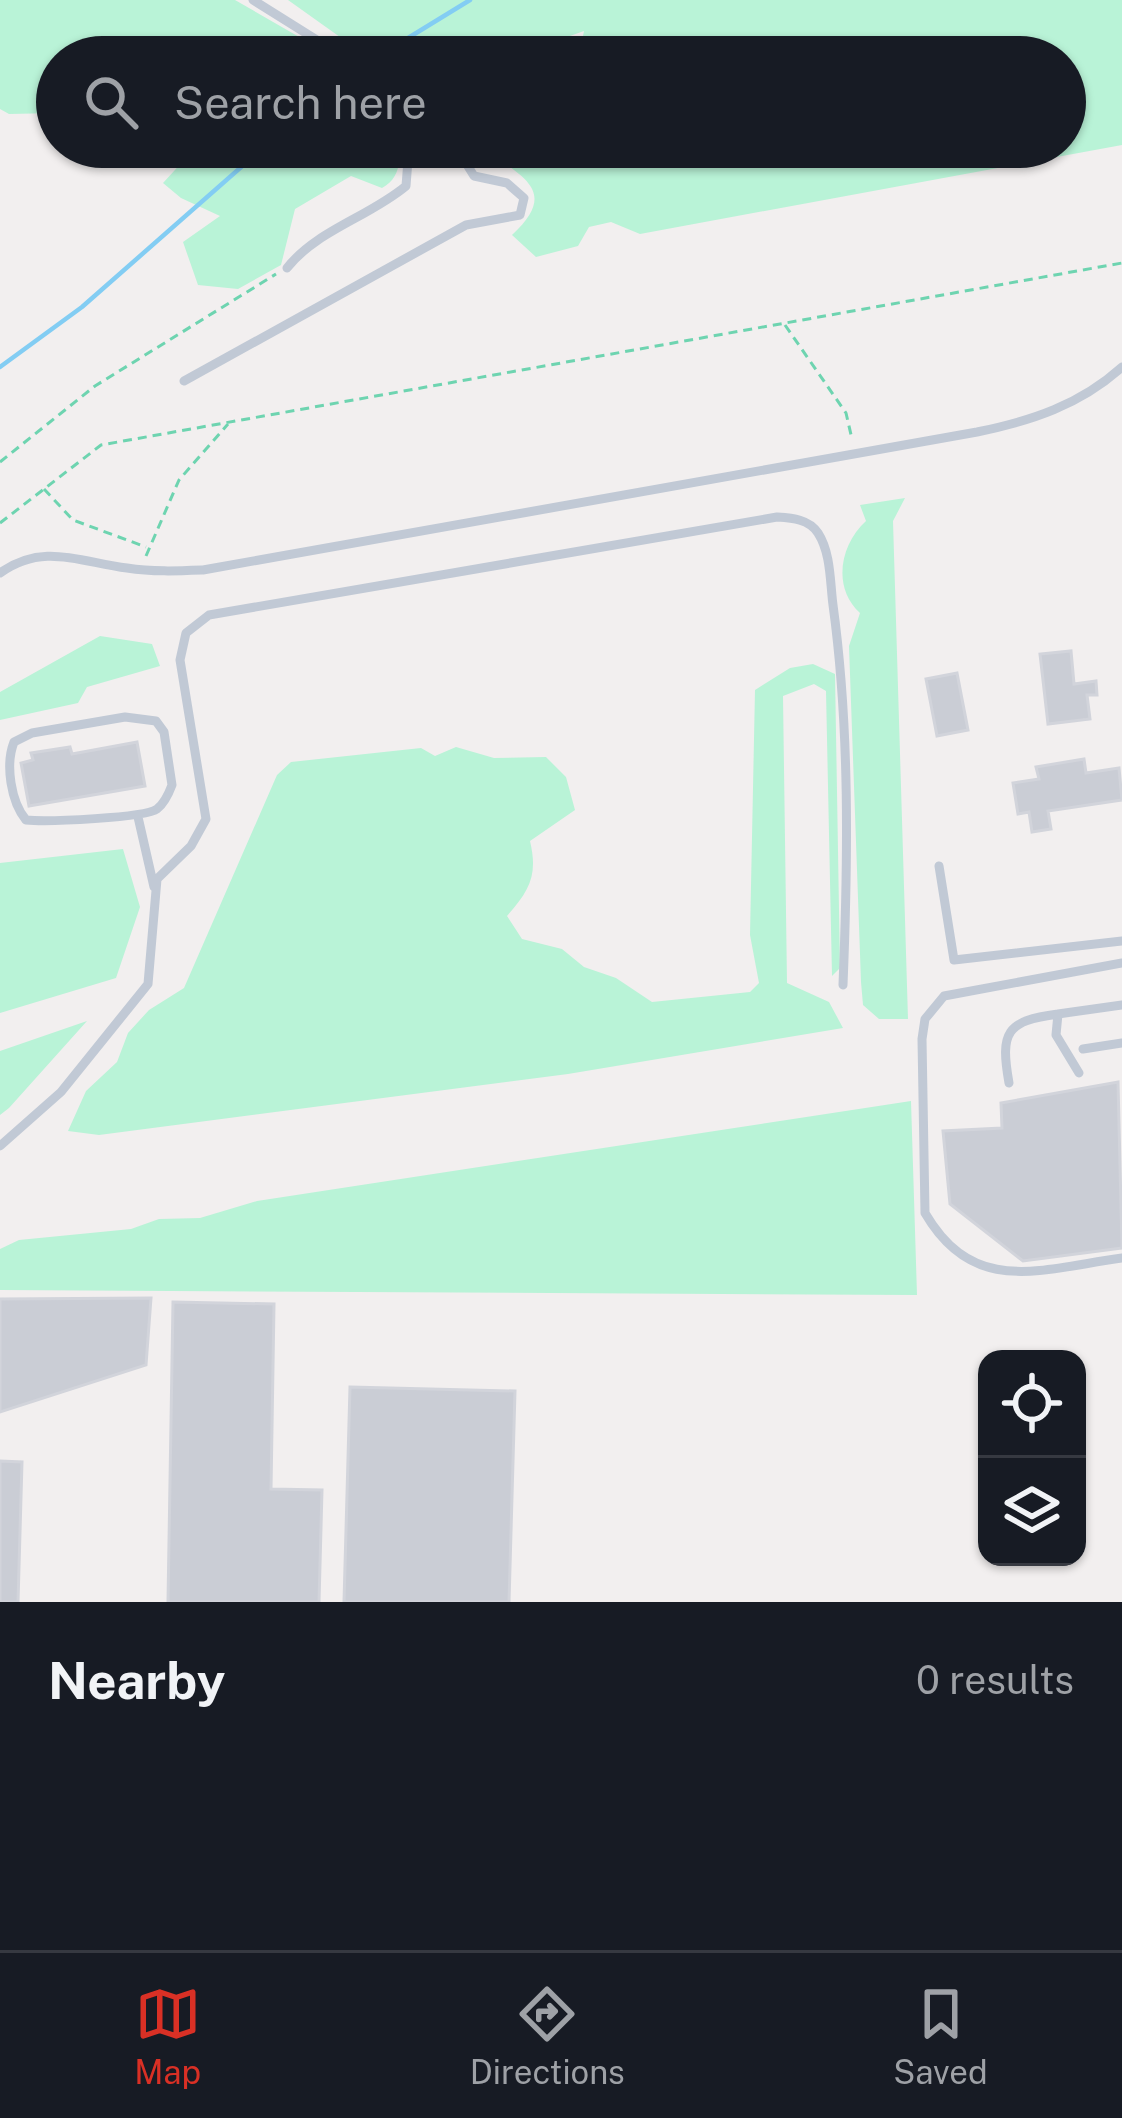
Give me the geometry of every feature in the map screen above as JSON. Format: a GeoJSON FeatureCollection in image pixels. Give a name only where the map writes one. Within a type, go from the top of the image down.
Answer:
{"type":"FeatureCollection","features":[{"type":"Feature","properties":{"kind":"lane"},"geometry":{"type":"LineString","coordinates":[[253,0],[310,36]]}},
{"type":"Feature","properties":{"kind":"lane"},"geometry":{"type":"LineString","coordinates":[[286,268],[301,249],[385,204],[406,186],[408,168]]}},
{"type":"Feature","properties":{"kind":"lane"},"geometry":{"type":"LineString","coordinates":[[184,382],[466,225],[520,215],[524,198],[507,183],[474,176],[469,168]]}},
{"type":"Feature","properties":{"kind":"lane"},"geometry":{"type":"LineString","coordinates":[[0,573],[42,555],[76,554],[142,570],[203,570],[853,454],[1027,422],[1100,387],[1122,368]]}},
{"type":"Feature","properties":{"kind":"lane"},"geometry":{"type":"LineString","coordinates":[[0,1146],[61,1092],[148,984],[157,879],[191,846],[206,819],[180,660],[186,633],[209,616],[777,517],[799,519],[817,529],[826,553],[836,621],[844,726],[844,985]]}},
{"type":"Feature","properties":{"kind":"lane"},"geometry":{"type":"LineString","coordinates":[[0,745],[32,733],[125,717],[156,721],[164,732],[172,785],[156,810],[138,817],[117,813],[26,820],[13,787],[9,755],[14,742]]}},
{"type":"Feature","properties":{"kind":"lane"},"geometry":{"type":"LineString","coordinates":[[138,817],[156,892]]}},
{"type":"Feature","properties":{"kind":"lane"},"geometry":{"type":"LineString","coordinates":[[939,866],[954,960],[1122,941]]}},
{"type":"Feature","properties":{"kind":"lane"},"geometry":{"type":"LineString","coordinates":[[1122,963],[944,996],[925,1019],[922,1039],[925,1213],[939,1237],[970,1263],[1007,1274],[1122,1258]]}},
{"type":"Feature","properties":{"kind":"lane"},"geometry":{"type":"LineString","coordinates":[[1009,1084],[1004,1054],[1014,1026],[1023,1019],[1122,1005]]}},
{"type":"Feature","properties":{"kind":"lane"},"geometry":{"type":"LineString","coordinates":[[1058,1014],[1056,1035],[1078,1073]]}},
{"type":"Feature","properties":{"kind":"lane"},"geometry":{"type":"LineString","coordinates":[[1083,1048],[1122,1043]]}},
{"type":"Feature","properties":{"kind":"path"},"geometry":{"type":"LineString","coordinates":[[0,523],[101,445],[1122,263]]}},
{"type":"Feature","properties":{"kind":"path"},"geometry":{"type":"LineString","coordinates":[[0,462],[95,386],[286,268]]}},
{"type":"Feature","properties":{"kind":"path"},"geometry":{"type":"LineString","coordinates":[[784,323],[846,412],[853,454]]}},
{"type":"Feature","properties":{"kind":"path"},"geometry":{"type":"LineString","coordinates":[[142,570],[179,480],[230,422]]}},
{"type":"Feature","properties":{"kind":"path"},"geometry":{"type":"LineString","coordinates":[[44,489],[73,520],[108,538],[148,548]]}},
{"type":"Feature","properties":{"kind":"green space"},"geometry":{"type":"Polygon","coordinates":[[[0,0],[235,0],[298,36],[36,36],[36,113],[9,114],[0,109],[0,0]]]}},
{"type":"Feature","properties":{"kind":"green space"},"geometry":{"type":"Polygon","coordinates":[[[288,0],[1122,0],[1122,145],[1086,152],[1086,36],[583,36],[584,31],[570,36],[339,36],[288,0]]]}},
{"type":"Feature","properties":{"kind":"green space"},"geometry":{"type":"Polygon","coordinates":[[[177,168],[397,168],[382,188],[351,176],[295,209],[281,265],[238,289],[198,285],[183,242],[220,216],[181,198],[163,183],[177,168]]]}},
{"type":"Feature","properties":{"kind":"green space"},"geometry":{"type":"Polygon","coordinates":[[[512,168],[997,168],[640,234],[611,222],[589,227],[578,246],[536,257],[512,235],[533,206],[534,195],[512,168]]]}},
{"type":"Feature","properties":{"kind":"green space"},"geometry":{"type":"Polygon","coordinates":[[[905,498],[893,521],[908,1019],[879,1019],[863,1005],[861,982],[849,646],[860,613],[845,591],[843,566],[850,542],[866,521],[860,505],[905,498]]]}},
{"type":"Feature","properties":{"kind":"green space"},"geometry":{"type":"Polygon","coordinates":[[[100,636],[152,644],[160,666],[87,687],[78,703],[0,720],[0,692],[100,636]]]}},
{"type":"Feature","properties":{"kind":"green space"},"geometry":{"type":"Polygon","coordinates":[[[813,664],[835,674],[840,968],[832,976],[826,691],[814,684],[783,696],[787,983],[829,1002],[843,1028],[568,1074],[99,1135],[68,1131],[86,1091],[117,1062],[128,1033],[149,1010],[184,988],[277,775],[291,762],[421,748],[435,756],[456,747],[494,758],[546,757],[566,777],[575,810],[530,841],[530,882],[507,916],[522,939],[562,949],[584,967],[616,978],[652,1002],[750,992],[759,983],[750,935],[755,690],[790,668],[813,664]]]}},
{"type":"Feature","properties":{"kind":"green space"},"geometry":{"type":"Polygon","coordinates":[[[123,849],[140,907],[116,978],[0,1013],[0,863],[123,849]]]}},
{"type":"Feature","properties":{"kind":"green space"},"geometry":{"type":"Polygon","coordinates":[[[87,1021],[9,1108],[0,1115],[0,1051],[87,1021]]]}},
{"type":"Feature","properties":{"kind":"green space"},"geometry":{"type":"Polygon","coordinates":[[[911,1101],[917,1295],[0,1290],[0,1249],[19,1240],[131,1229],[159,1219],[200,1218],[257,1201],[911,1101]]]}},
{"type":"Feature","properties":{"kind":"building"},"geometry":{"type":"Polygon","coordinates":[[[1071,651],[1074,684],[1096,681],[1097,695],[1087,695],[1090,719],[1048,724],[1040,654],[1071,651]]]}},
{"type":"Feature","properties":{"kind":"building"},"geometry":{"type":"Polygon","coordinates":[[[957,673],[968,730],[937,736],[926,679],[957,673]]]}},
{"type":"Feature","properties":{"kind":"building"},"geometry":{"type":"Polygon","coordinates":[[[137,742],[145,786],[29,806],[21,763],[33,760],[31,753],[70,747],[72,754],[137,742]]]}},
{"type":"Feature","properties":{"kind":"building"},"geometry":{"type":"Polygon","coordinates":[[[1084,759],[1086,773],[1119,768],[1122,800],[1048,811],[1051,829],[1032,832],[1029,812],[1018,814],[1013,783],[1039,779],[1036,767],[1084,759]]]}},
{"type":"Feature","properties":{"kind":"building"},"geometry":{"type":"Polygon","coordinates":[[[1118,1082],[1122,1248],[1023,1261],[950,1204],[943,1131],[1002,1128],[1001,1103],[1118,1082]]]}},
{"type":"Feature","properties":{"kind":"building"},"geometry":{"type":"Polygon","coordinates":[[[151,1298],[146,1365],[0,1412],[0,1299],[151,1298]]]}},
{"type":"Feature","properties":{"kind":"building"},"geometry":{"type":"Polygon","coordinates":[[[173,1302],[274,1304],[271,1489],[322,1490],[319,1602],[168,1602],[173,1302]]]}},
{"type":"Feature","properties":{"kind":"building"},"geometry":{"type":"Polygon","coordinates":[[[350,1387],[515,1391],[509,1602],[344,1602],[350,1387]]]}},
{"type":"Feature","properties":{"kind":"building"},"geometry":{"type":"Polygon","coordinates":[[[0,1461],[22,1462],[18,1602],[0,1602],[0,1461]]]}},
{"type":"Feature","properties":{"kind":"waterway"},"geometry":{"type":"LineString","coordinates":[[411,36],[470,0]]}},
{"type":"Feature","properties":{"kind":"waterway"},"geometry":{"type":"LineString","coordinates":[[0,367],[82,307],[240,168]]}}]}
